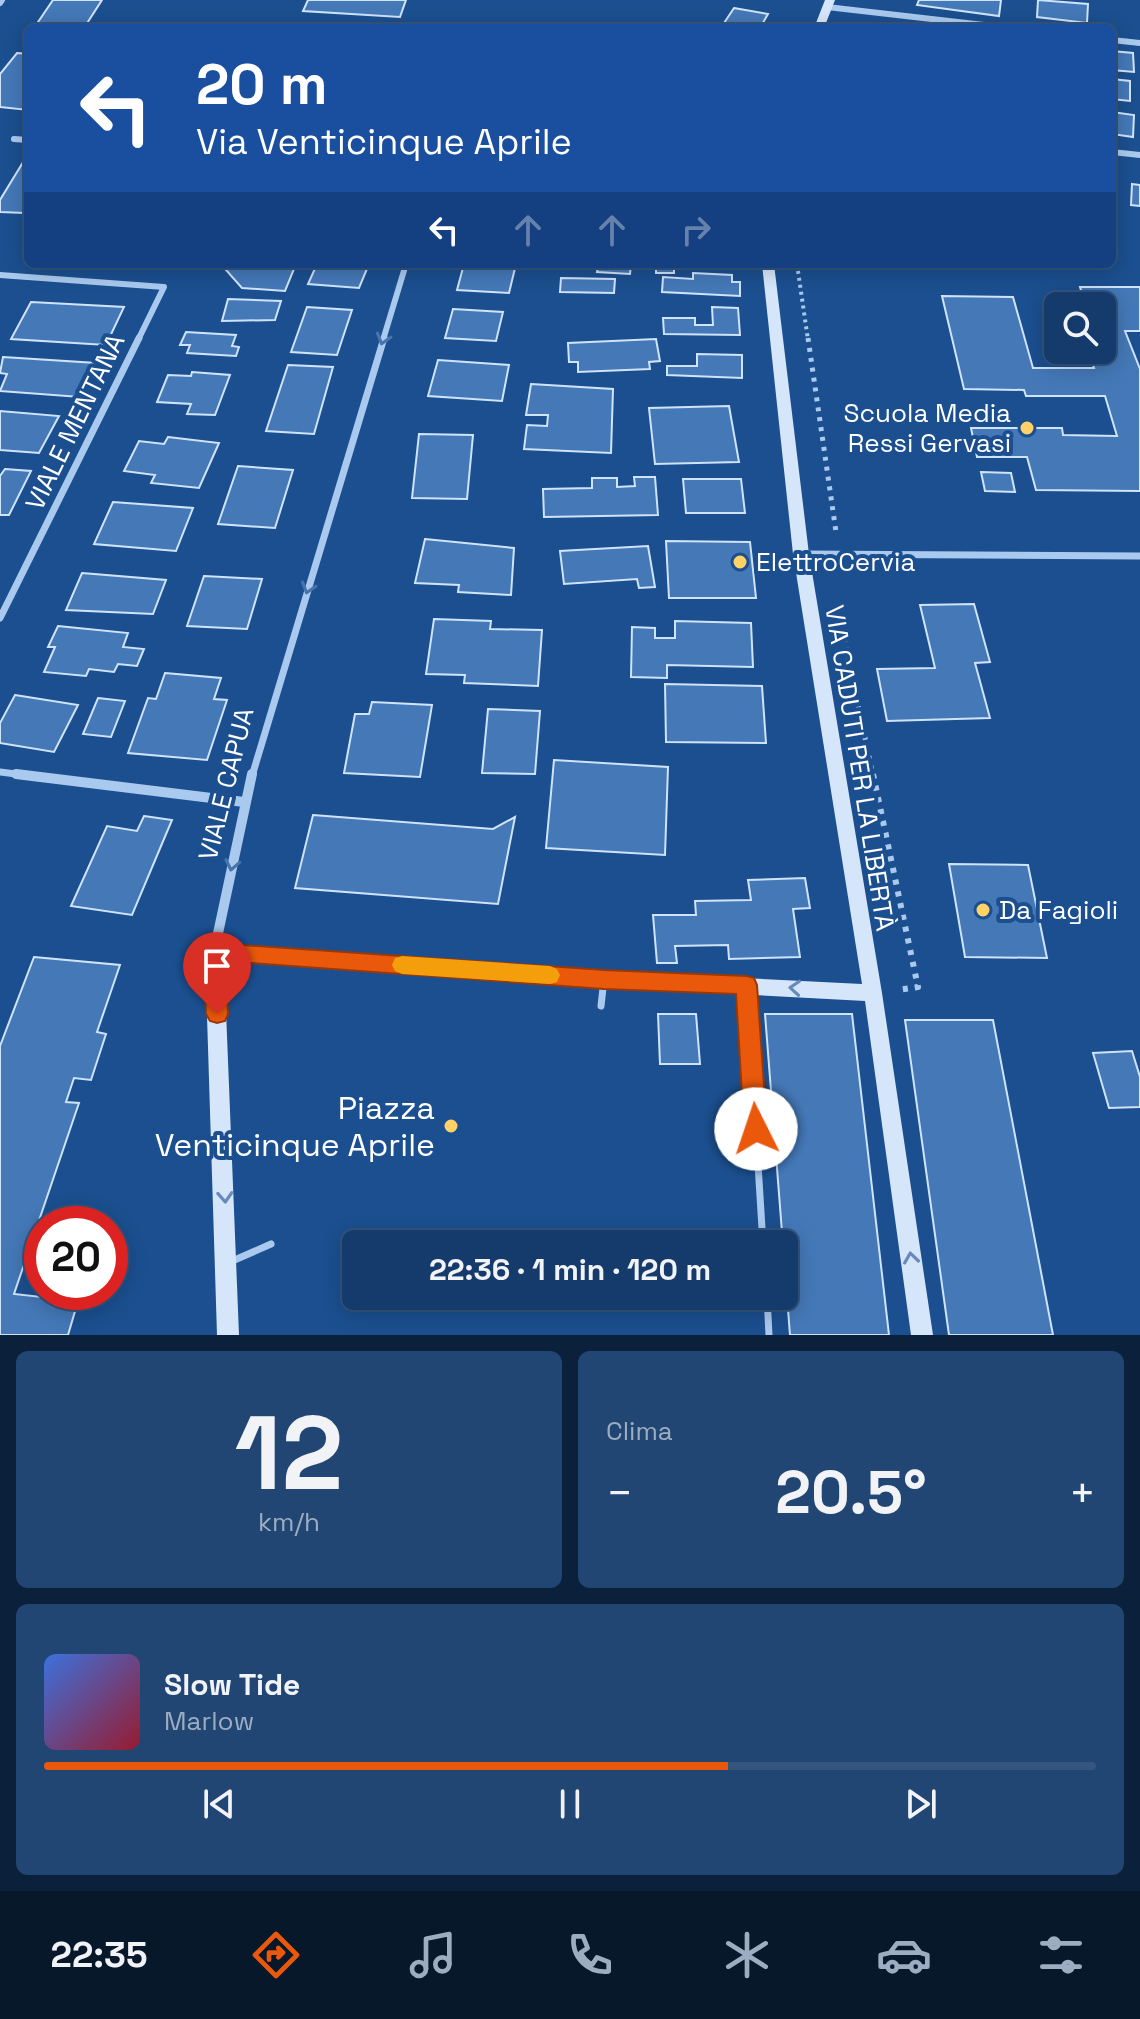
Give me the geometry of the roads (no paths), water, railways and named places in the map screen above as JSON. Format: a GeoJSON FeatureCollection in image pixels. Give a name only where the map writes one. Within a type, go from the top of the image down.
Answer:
{"type":"FeatureCollection","features":[{"type":"Feature","properties":{"kind":"street"},"geometry":{"type":"LineString","coordinates":[[821,24],[829,3],[981,24]]}},
{"type":"Feature","properties":{"kind":"street"},"geometry":{"type":"LineString","coordinates":[[1116,40],[1140,43]]}},
{"type":"Feature","properties":{"kind":"street"},"geometry":{"type":"LineString","coordinates":[[14,139],[24,140]]}},
{"type":"Feature","properties":{"kind":"street"},"geometry":{"type":"LineString","coordinates":[[1116,152],[1140,155]]}},
{"type":"Feature","properties":{"kind":"street","name":"VIALE CAPUA"},"geometry":{"type":"LineString","coordinates":[[228,1335],[228,1263],[214,952],[244,802],[405,268]]}},
{"type":"Feature","properties":{"kind":"street","name":"VIA CADUTI PER LA LIBERTÀ"},"geometry":{"type":"LineString","coordinates":[[768,268],[801,554],[873,993],[922,1335]]}},
{"type":"Feature","properties":{"kind":"street","name":"VIALE MENTANA"},"geometry":{"type":"LineString","coordinates":[[0,275],[164,287],[0,618]]}},
{"type":"Feature","properties":{"kind":"street"},"geometry":{"type":"LineString","coordinates":[[801,554],[1140,556]]}},
{"type":"Feature","properties":{"kind":"street"},"geometry":{"type":"LineString","coordinates":[[0,772],[244,802]]}},
{"type":"Feature","properties":{"kind":"street"},"geometry":{"type":"LineString","coordinates":[[214,952],[604,979],[873,993]]}},
{"type":"Feature","properties":{"kind":"lane"},"geometry":{"type":"LineString","coordinates":[[601,1006],[604,979]]}},
{"type":"Feature","properties":{"kind":"lane"},"geometry":{"type":"LineString","coordinates":[[747,985],[762,1230]]}},
{"type":"Feature","properties":{"kind":"lane"},"geometry":{"type":"LineString","coordinates":[[228,1263],[271,1244]]}},
{"type":"Feature","properties":{"kind":"lane"},"geometry":{"type":"LineString","coordinates":[[768,1310],[769,1335]]}},
{"type":"Feature","properties":{"kind":"place","name":"Scuola Media Ressi Gervasi"},"geometry":{"type":"Point","coordinates":[1027,428]}},
{"type":"Feature","properties":{"kind":"place","name":"ElettroCervia"},"geometry":{"type":"Point","coordinates":[740,562]}},
{"type":"Feature","properties":{"kind":"place","name":"Da Fagioli"},"geometry":{"type":"Point","coordinates":[983,910]}},
{"type":"Feature","properties":{"kind":"place","name":"Piazza Venticinque Aprile"},"geometry":{"type":"Point","coordinates":[451,1126]}}]}
